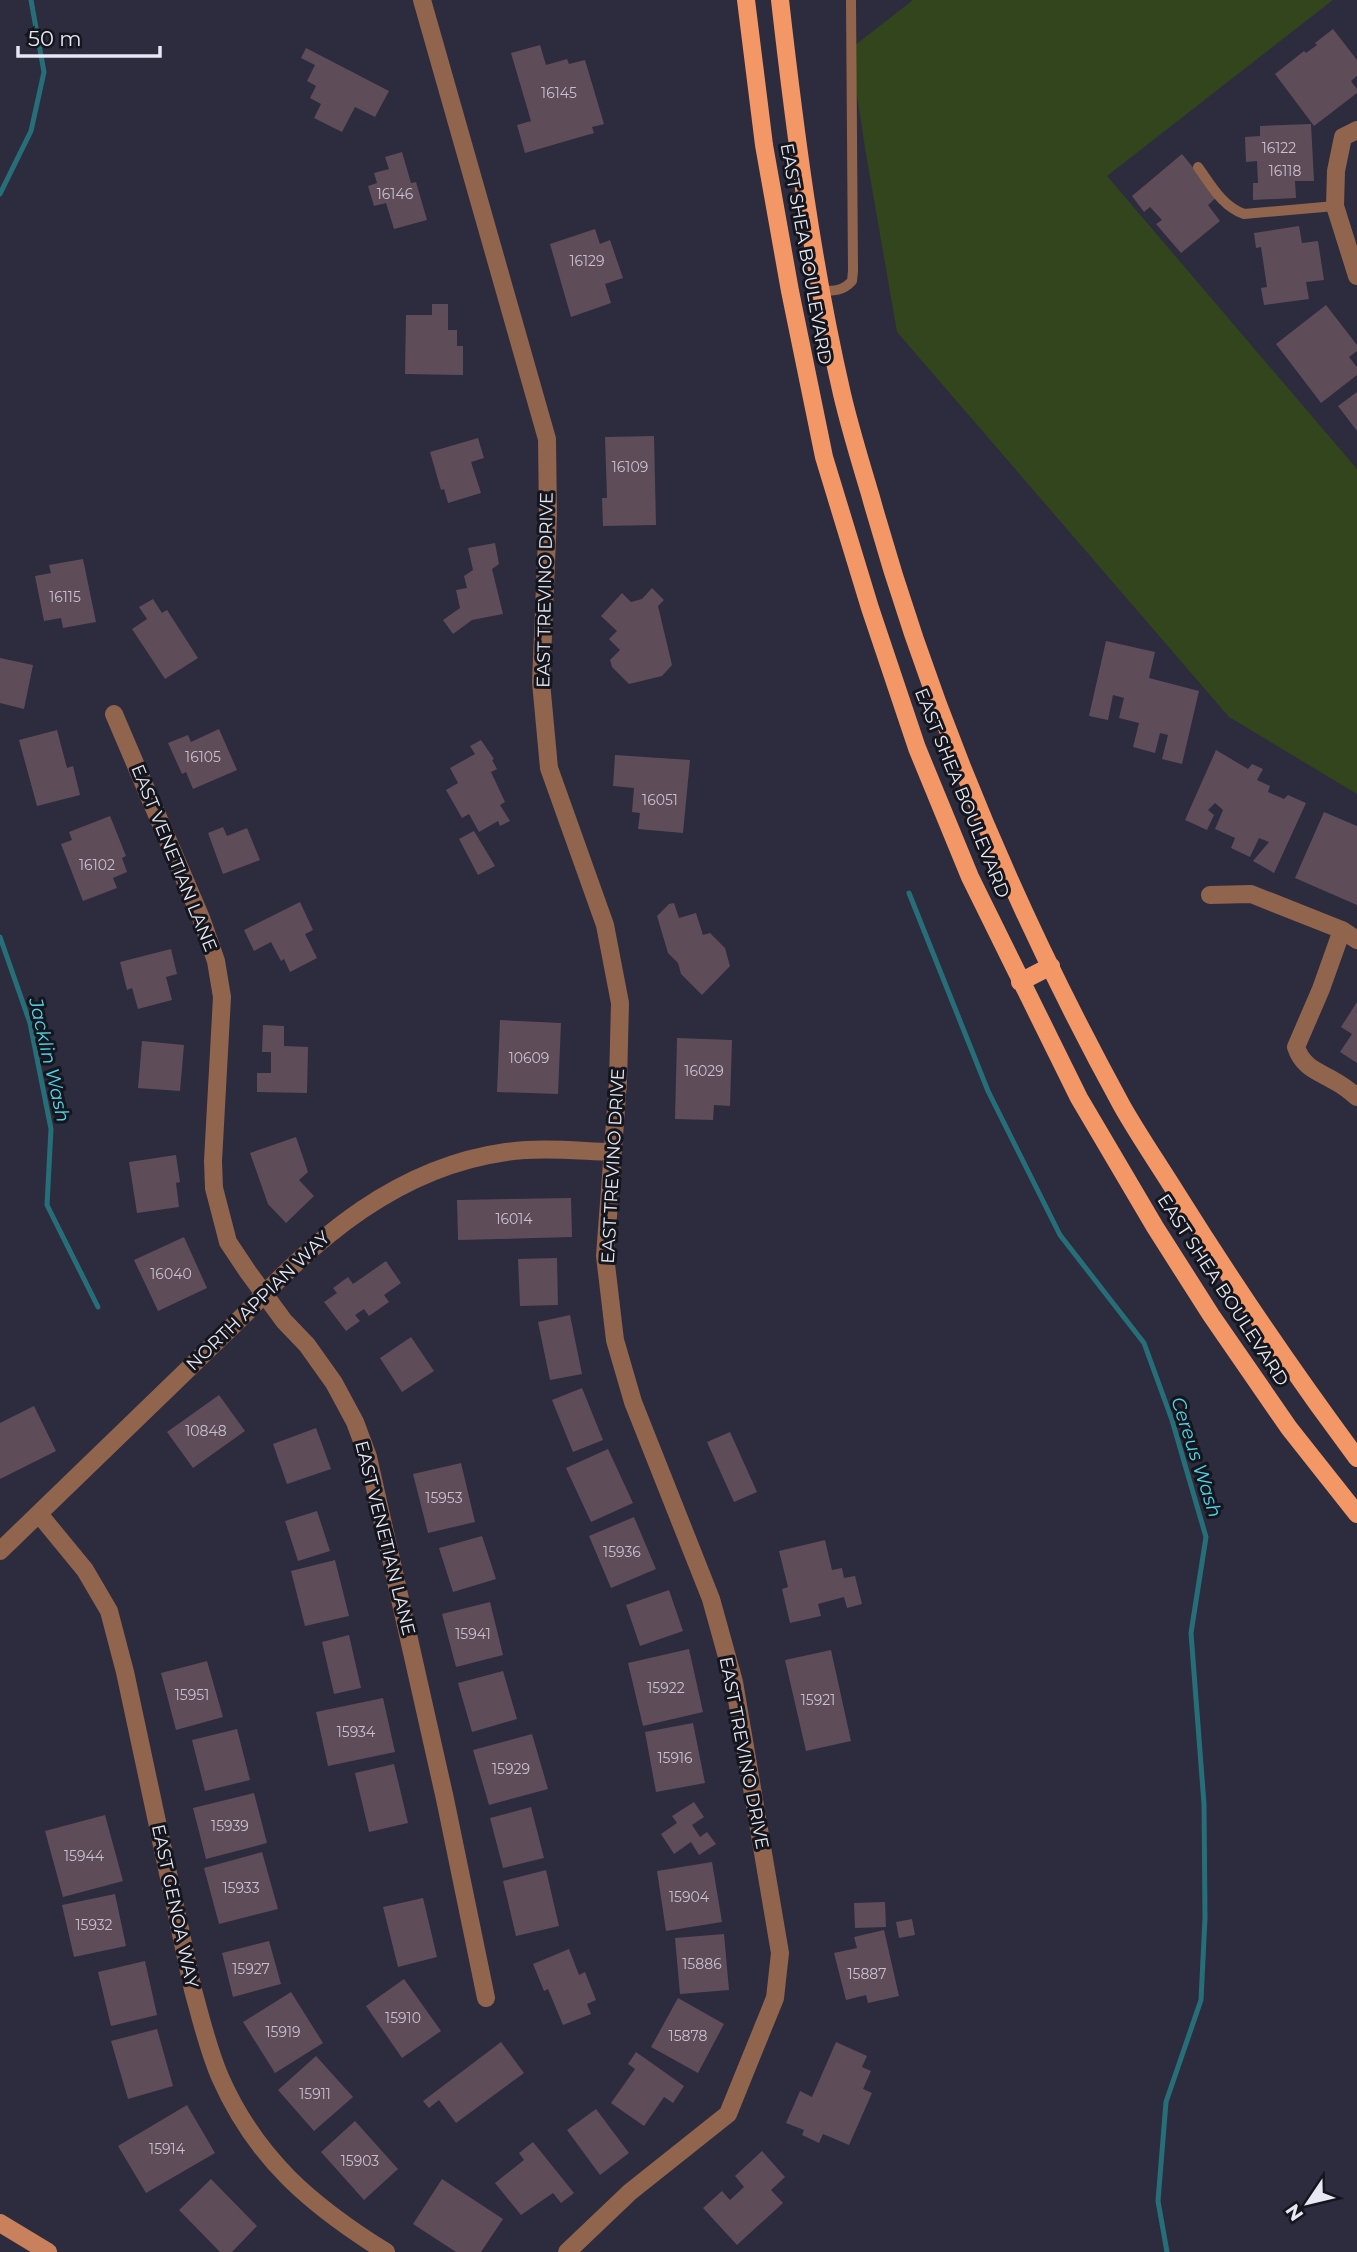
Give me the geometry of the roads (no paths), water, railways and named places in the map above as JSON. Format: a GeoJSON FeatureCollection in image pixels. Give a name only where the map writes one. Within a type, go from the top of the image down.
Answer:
{"type":"FeatureCollection","features":[{"type":"Feature","properties":{"kind":"main road","name":"EAST SHEA BOULEVARD"},"geometry":{"type":"LineString","coordinates":[[746,0],[767,158],[790,291],[824,457],[870,608],[917,747],[970,877],[1079,1098],[1155,1227],[1289,1429],[1357,1514]]}},
{"type":"Feature","properties":{"kind":"main road","name":"EAST SHEA BOULEVARD"},"geometry":{"type":"LineString","coordinates":[[780,0],[794,127],[821,291],[842,397],[906,621],[966,778],[1051,967],[1124,1108],[1287,1364],[1357,1458]]}},
{"type":"Feature","properties":{"kind":"main road"},"geometry":{"type":"LineString","coordinates":[[1020,982],[1051,967]]}},
{"type":"Feature","properties":{"kind":"main road"},"geometry":{"type":"LineString","coordinates":[[0,2222],[48,2252]]}},
{"type":"Feature","properties":{"kind":"street","name":"EAST TREVINO DRIVE"},"geometry":{"type":"LineString","coordinates":[[422,0],[547,439],[548,515],[541,682],[549,768],[605,925],[620,1003],[605,1256],[615,1340],[633,1402],[711,1599],[734,1682],[780,1953],[775,1998],[728,2114],[630,2192],[567,2252]]}},
{"type":"Feature","properties":{"kind":"street"},"geometry":{"type":"LineString","coordinates":[[1356,273],[1335,206],[1336,171],[1343,137],[1357,130]]}},
{"type":"Feature","properties":{"kind":"street","name":"EAST VENETIAN LANE"},"geometry":{"type":"LineString","coordinates":[[114,714],[201,918],[216,961],[222,997],[213,1161],[214,1188],[220,1217],[229,1242],[264,1293],[334,1383],[355,1422],[368,1457],[439,1772],[486,1998]]}},
{"type":"Feature","properties":{"kind":"street"},"geometry":{"type":"LineString","coordinates":[[1210,895],[1251,894],[1349,935],[1321,989],[1296,1047],[1299,1057],[1309,1068],[1339,1083],[1357,1097]]}},
{"type":"Feature","properties":{"kind":"street","name":"NORTH APPIAN WAY"},"geometry":{"type":"LineString","coordinates":[[0,1551],[264,1293],[333,1229],[370,1202],[418,1177],[468,1160],[507,1152],[543,1150],[612,1152]]}},
{"type":"Feature","properties":{"kind":"street","name":"EAST GENOA WAY"},"geometry":{"type":"LineString","coordinates":[[39,1514],[85,1570],[109,1611],[125,1672],[193,1990],[219,2076],[253,2136],[277,2166],[317,2206],[386,2252]]}},
{"type":"Feature","properties":{"kind":"lane"},"geometry":{"type":"LineString","coordinates":[[821,291],[836,291],[852,281],[851,0]]}},
{"type":"Feature","properties":{"kind":"lane"},"geometry":{"type":"LineString","coordinates":[[1198,167],[1225,202],[1233,210],[1244,214],[1335,206]]}},
{"type":"Feature","properties":{"kind":"waterway","name":"Jacklin Wash"},"geometry":{"type":"LineString","coordinates":[[0,194],[31,131],[44,72],[31,0]]}},
{"type":"Feature","properties":{"kind":"waterway","name":"Cereus Wash"},"geometry":{"type":"LineString","coordinates":[[909,893],[988,1091],[1060,1235],[1144,1343],[1172,1420],[1206,1537],[1191,1633],[1204,1804],[1205,1918],[1201,2000],[1166,2102],[1158,2201],[1167,2252]]}},
{"type":"Feature","properties":{"kind":"waterway","name":"Jacklin Wash"},"geometry":{"type":"LineString","coordinates":[[0,937],[30,1023],[51,1129],[47,1205],[98,1307]]}}]}
